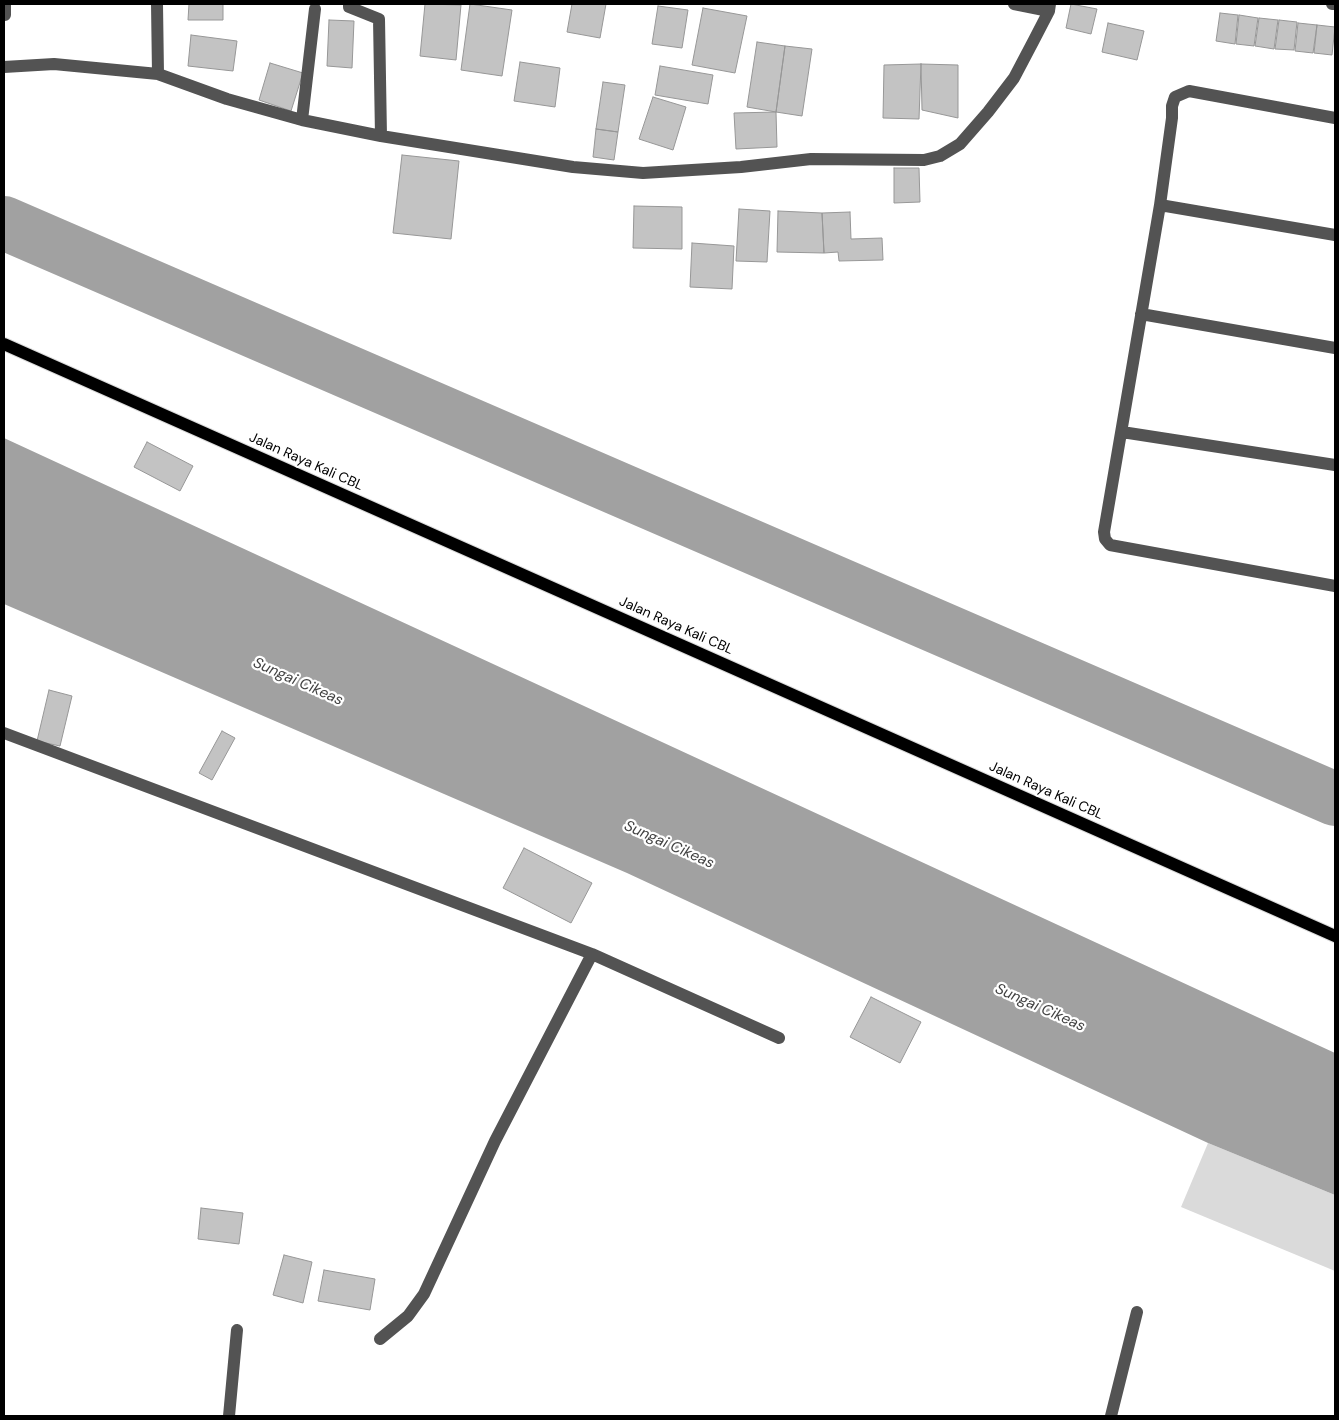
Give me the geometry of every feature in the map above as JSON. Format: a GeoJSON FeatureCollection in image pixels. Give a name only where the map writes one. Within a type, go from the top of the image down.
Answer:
{"type":"FeatureCollection","features":[{"type":"Feature","properties":{"kind":"main road","name":"Jalan Raya Kali CBL"},"geometry":{"type":"LineString","coordinates":[[4,344],[1335,936]]}},
{"type":"Feature","properties":{"kind":"street"},"geometry":{"type":"LineString","coordinates":[[4,15],[5,4]]}},
{"type":"Feature","properties":{"kind":"street"},"geometry":{"type":"LineString","coordinates":[[157,4],[158,74]]}},
{"type":"Feature","properties":{"kind":"street"},"geometry":{"type":"LineString","coordinates":[[349,4],[349,7],[379,19],[381,136]]}},
{"type":"Feature","properties":{"kind":"street"},"geometry":{"type":"LineString","coordinates":[[4,67],[54,64],[158,74],[227,100],[302,120],[381,136],[573,167],[643,173],[811,159],[924,160],[940,156],[960,144],[1014,78],[1050,7],[1014,4]]}},
{"type":"Feature","properties":{"kind":"street"},"geometry":{"type":"LineString","coordinates":[[302,120],[316,9]]}},
{"type":"Feature","properties":{"kind":"street"},"geometry":{"type":"LineString","coordinates":[[1335,118],[1189,91],[1175,96],[1172,106],[1160,205],[1122,432],[1104,521],[1105,539],[1110,545],[1335,586]]}},
{"type":"Feature","properties":{"kind":"street"},"geometry":{"type":"LineString","coordinates":[[1160,205],[1335,235]]}},
{"type":"Feature","properties":{"kind":"street"},"geometry":{"type":"LineString","coordinates":[[1141,314],[1335,348]]}},
{"type":"Feature","properties":{"kind":"street"},"geometry":{"type":"LineString","coordinates":[[1122,432],[1335,465]]}},
{"type":"Feature","properties":{"kind":"street"},"geometry":{"type":"LineString","coordinates":[[4,733],[592,954],[779,1038]]}},
{"type":"Feature","properties":{"kind":"street"},"geometry":{"type":"LineString","coordinates":[[380,1339],[408,1316],[424,1294],[495,1141],[592,954]]}},
{"type":"Feature","properties":{"kind":"street"},"geometry":{"type":"LineString","coordinates":[[1111,1416],[1137,1312]]}},
{"type":"Feature","properties":{"kind":"street"},"geometry":{"type":"LineString","coordinates":[[229,1416],[237,1330]]}},
{"type":"Feature","properties":{"kind":"shaded area"},"geometry":{"type":"Polygon","coordinates":[[[1208,1143],[1335,1195],[1335,1271],[1181,1207],[1208,1143]]]}},
{"type":"Feature","properties":{"kind":"water","name":"Sungai Cikeas"},"geometry":{"type":"Polygon","coordinates":[[[4,438],[1335,1053],[1335,1195],[1208,1143],[627,873],[4,604],[4,438]]]}},
{"type":"Feature","properties":{"kind":"building"},"geometry":{"type":"Polygon","coordinates":[[[189,4],[223,4],[223,20],[188,20],[189,4]]]}},
{"type":"Feature","properties":{"kind":"building"},"geometry":{"type":"Polygon","coordinates":[[[425,4],[461,5],[456,60],[420,56],[425,4]]]}},
{"type":"Feature","properties":{"kind":"building"},"geometry":{"type":"Polygon","coordinates":[[[470,4],[512,10],[502,76],[461,70],[470,4]]]}},
{"type":"Feature","properties":{"kind":"building"},"geometry":{"type":"Polygon","coordinates":[[[572,4],[606,4],[600,38],[567,32],[572,4]]]}},
{"type":"Feature","properties":{"kind":"building"},"geometry":{"type":"Polygon","coordinates":[[[1071,4],[1097,9],[1091,34],[1066,28],[1071,4]]]}},
{"type":"Feature","properties":{"kind":"building"},"geometry":{"type":"Polygon","coordinates":[[[658,6],[688,10],[682,48],[652,44],[658,6]]]}},
{"type":"Feature","properties":{"kind":"building"},"geometry":{"type":"Polygon","coordinates":[[[703,8],[747,16],[735,73],[692,65],[703,8]]]}},
{"type":"Feature","properties":{"kind":"building"},"geometry":{"type":"Polygon","coordinates":[[[1220,13],[1238,15],[1235,44],[1216,41],[1220,13]]]}},
{"type":"Feature","properties":{"kind":"building"},"geometry":{"type":"Polygon","coordinates":[[[1239,15],[1258,18],[1254,46],[1236,44],[1239,15]]]}},
{"type":"Feature","properties":{"kind":"building"},"geometry":{"type":"Polygon","coordinates":[[[1259,18],[1278,20],[1274,49],[1255,46],[1259,18]]]}},
{"type":"Feature","properties":{"kind":"building"},"geometry":{"type":"Polygon","coordinates":[[[329,20],[354,21],[352,68],[327,66],[329,20]]]}},
{"type":"Feature","properties":{"kind":"building"},"geometry":{"type":"Polygon","coordinates":[[[1279,20],[1297,22],[1294,50],[1275,49],[1279,20]]]}},
{"type":"Feature","properties":{"kind":"building"},"geometry":{"type":"Polygon","coordinates":[[[1108,23],[1144,31],[1137,60],[1102,52],[1108,23]]]}},
{"type":"Feature","properties":{"kind":"building"},"geometry":{"type":"Polygon","coordinates":[[[1298,23],[1317,25],[1313,53],[1295,51],[1298,23]]]}},
{"type":"Feature","properties":{"kind":"building"},"geometry":{"type":"Polygon","coordinates":[[[1317,25],[1335,27],[1332,55],[1314,53],[1317,25]]]}},
{"type":"Feature","properties":{"kind":"building"},"geometry":{"type":"Polygon","coordinates":[[[191,35],[237,41],[233,71],[188,66],[191,35]]]}},
{"type":"Feature","properties":{"kind":"building"},"geometry":{"type":"Polygon","coordinates":[[[757,42],[785,46],[776,112],[747,107],[757,42]]]}},
{"type":"Feature","properties":{"kind":"building"},"geometry":{"type":"Polygon","coordinates":[[[785,46],[812,49],[802,116],[776,112],[785,46]]]}},
{"type":"Feature","properties":{"kind":"building"},"geometry":{"type":"Polygon","coordinates":[[[520,62],[560,68],[555,107],[514,101],[520,62]]]}},
{"type":"Feature","properties":{"kind":"building"},"geometry":{"type":"Polygon","coordinates":[[[270,63],[303,73],[291,111],[259,100],[270,63]]]}},
{"type":"Feature","properties":{"kind":"building"},"geometry":{"type":"Polygon","coordinates":[[[921,64],[958,65],[958,118],[922,110],[921,64]]]}},
{"type":"Feature","properties":{"kind":"building"},"geometry":{"type":"Polygon","coordinates":[[[921,64],[919,119],[883,118],[884,65],[921,64]]]}},
{"type":"Feature","properties":{"kind":"building"},"geometry":{"type":"Polygon","coordinates":[[[660,66],[713,75],[708,104],[655,95],[660,66]]]}},
{"type":"Feature","properties":{"kind":"building"},"geometry":{"type":"Polygon","coordinates":[[[603,82],[625,85],[618,132],[596,129],[603,82]]]}},
{"type":"Feature","properties":{"kind":"building"},"geometry":{"type":"Polygon","coordinates":[[[653,97],[686,107],[673,150],[639,139],[653,97]]]}},
{"type":"Feature","properties":{"kind":"building"},"geometry":{"type":"Polygon","coordinates":[[[776,112],[777,147],[736,149],[734,113],[776,112]]]}},
{"type":"Feature","properties":{"kind":"building"},"geometry":{"type":"Polygon","coordinates":[[[596,129],[618,132],[614,160],[593,157],[596,129]]]}},
{"type":"Feature","properties":{"kind":"building"},"geometry":{"type":"Polygon","coordinates":[[[402,155],[459,161],[451,239],[393,233],[402,155]]]}},
{"type":"Feature","properties":{"kind":"building"},"geometry":{"type":"Polygon","coordinates":[[[894,168],[919,168],[920,202],[894,203],[894,168]]]}},
{"type":"Feature","properties":{"kind":"building"},"geometry":{"type":"Polygon","coordinates":[[[634,206],[682,207],[682,249],[633,248],[634,206]]]}},
{"type":"Feature","properties":{"kind":"building"},"geometry":{"type":"Polygon","coordinates":[[[739,209],[770,211],[767,262],[736,261],[739,209]]]}},
{"type":"Feature","properties":{"kind":"building"},"geometry":{"type":"Polygon","coordinates":[[[778,211],[822,213],[824,253],[777,252],[778,211]]]}},
{"type":"Feature","properties":{"kind":"building"},"geometry":{"type":"Polygon","coordinates":[[[850,212],[851,239],[882,238],[883,260],[839,261],[838,252],[824,253],[822,213],[850,212]]]}},
{"type":"Feature","properties":{"kind":"building"},"geometry":{"type":"Polygon","coordinates":[[[692,243],[734,246],[732,289],[690,287],[692,243]]]}},
{"type":"Feature","properties":{"kind":"building"},"geometry":{"type":"Polygon","coordinates":[[[147,442],[193,466],[180,491],[134,467],[147,442]]]}},
{"type":"Feature","properties":{"kind":"building"},"geometry":{"type":"Polygon","coordinates":[[[49,690],[72,696],[60,746],[37,741],[49,690]]]}},
{"type":"Feature","properties":{"kind":"building"},"geometry":{"type":"Polygon","coordinates":[[[222,731],[235,738],[212,780],[199,773],[222,731]]]}},
{"type":"Feature","properties":{"kind":"building"},"geometry":{"type":"Polygon","coordinates":[[[524,848],[592,883],[571,923],[503,888],[524,848]]]}},
{"type":"Feature","properties":{"kind":"building"},"geometry":{"type":"Polygon","coordinates":[[[871,997],[921,1022],[900,1063],[850,1037],[871,997]]]}},
{"type":"Feature","properties":{"kind":"building"},"geometry":{"type":"Polygon","coordinates":[[[201,1208],[243,1213],[239,1244],[198,1239],[201,1208]]]}},
{"type":"Feature","properties":{"kind":"building"},"geometry":{"type":"Polygon","coordinates":[[[284,1255],[312,1262],[303,1303],[273,1295],[284,1255]]]}},
{"type":"Feature","properties":{"kind":"building"},"geometry":{"type":"Polygon","coordinates":[[[324,1270],[375,1279],[370,1310],[318,1301],[324,1270]]]}},
{"type":"Feature","properties":{"kind":"waterway"},"geometry":{"type":"LineString","coordinates":[[4,223],[1335,799]]}}]}
